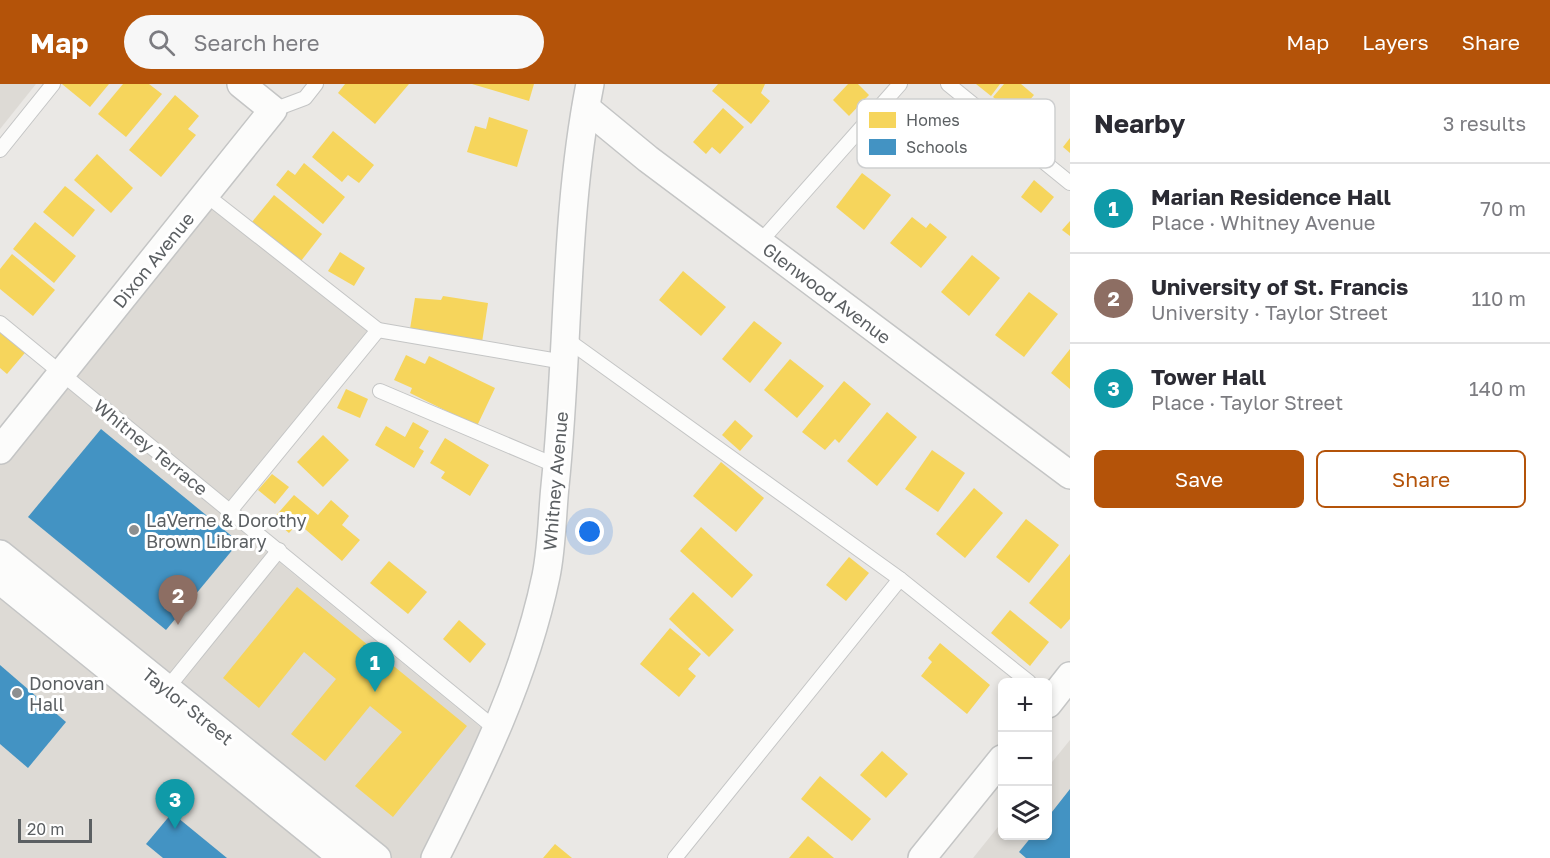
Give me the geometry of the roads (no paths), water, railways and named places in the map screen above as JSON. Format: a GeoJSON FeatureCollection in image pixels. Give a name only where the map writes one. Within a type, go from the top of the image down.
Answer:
{"type":"FeatureCollection","features":[{"type":"Feature","properties":{"kind":"street"},"geometry":{"type":"LineString","coordinates":[[241,84],[273,110]]}},
{"type":"Feature","properties":{"kind":"street","name":"Glenwood Avenue"},"geometry":{"type":"LineString","coordinates":[[588,96],[648,159],[1070,475]]}},
{"type":"Feature","properties":{"kind":"street","name":"Whitney Avenue"},"geometry":{"type":"LineString","coordinates":[[435,858],[497,730],[528,652],[544,585],[557,466],[574,185],[588,96]]}},
{"type":"Feature","properties":{"kind":"street","name":"Dixon Avenue"},"geometry":{"type":"LineString","coordinates":[[0,450],[273,110]]}},
{"type":"Feature","properties":{"kind":"street","name":"Taylor Street"},"geometry":{"type":"LineString","coordinates":[[0,554],[343,858]]}},
{"type":"Feature","properties":{"kind":"street","name":"Taylor Street"},"geometry":{"type":"LineString","coordinates":[[0,580],[376,858]]}},
{"type":"Feature","properties":{"kind":"street"},"geometry":{"type":"LineString","coordinates":[[1052,697],[1070,676]]}},
{"type":"Feature","properties":{"kind":"street"},"geometry":{"type":"LineString","coordinates":[[922,858],[998,764]]}},
{"type":"Feature","properties":{"kind":"lane"},"geometry":{"type":"LineString","coordinates":[[0,150],[54,84]]}},
{"type":"Feature","properties":{"kind":"lane"},"geometry":{"type":"LineString","coordinates":[[273,110],[305,98],[316,84]]}},
{"type":"Feature","properties":{"kind":"lane"},"geometry":{"type":"LineString","coordinates":[[887,99],[900,84]]}},
{"type":"Feature","properties":{"kind":"lane"},"geometry":{"type":"LineString","coordinates":[[948,84],[966,99]]}},
{"type":"Feature","properties":{"kind":"lane"},"geometry":{"type":"LineString","coordinates":[[760,242],[857,133]]}},
{"type":"Feature","properties":{"kind":"lane"},"geometry":{"type":"LineString","coordinates":[[1052,168],[1070,183]]}},
{"type":"Feature","properties":{"kind":"lane"},"geometry":{"type":"LineString","coordinates":[[206,195],[378,330],[565,351],[900,579],[1024,678]]}},
{"type":"Feature","properties":{"kind":"lane","name":"Whitney Terrace"},"geometry":{"type":"LineString","coordinates":[[0,323],[497,730]]}},
{"type":"Feature","properties":{"kind":"lane"},"geometry":{"type":"LineString","coordinates":[[230,511],[378,330]]}},
{"type":"Feature","properties":{"kind":"lane"},"geometry":{"type":"LineString","coordinates":[[380,391],[557,466]]}},
{"type":"Feature","properties":{"kind":"lane"},"geometry":{"type":"LineString","coordinates":[[160,697],[279,550]]}},
{"type":"Feature","properties":{"kind":"lane"},"geometry":{"type":"LineString","coordinates":[[675,858],[900,579]]}},
{"type":"Feature","properties":{"kind":"place","name":"LaVerne & Dorothy Brown Library"},"geometry":{"type":"Point","coordinates":[134,530]}},
{"type":"Feature","properties":{"kind":"place","name":"University of St. Francis"},"geometry":{"type":"Point","coordinates":[178,625]}},
{"type":"Feature","properties":{"kind":"place","name":"Marian Residence Hall"},"geometry":{"type":"Point","coordinates":[375,692]}},
{"type":"Feature","properties":{"kind":"place","name":"Donovan Hall"},"geometry":{"type":"Point","coordinates":[17,693]}},
{"type":"Feature","properties":{"kind":"place","name":"Tower Hall"},"geometry":{"type":"Point","coordinates":[175,829]}}]}
